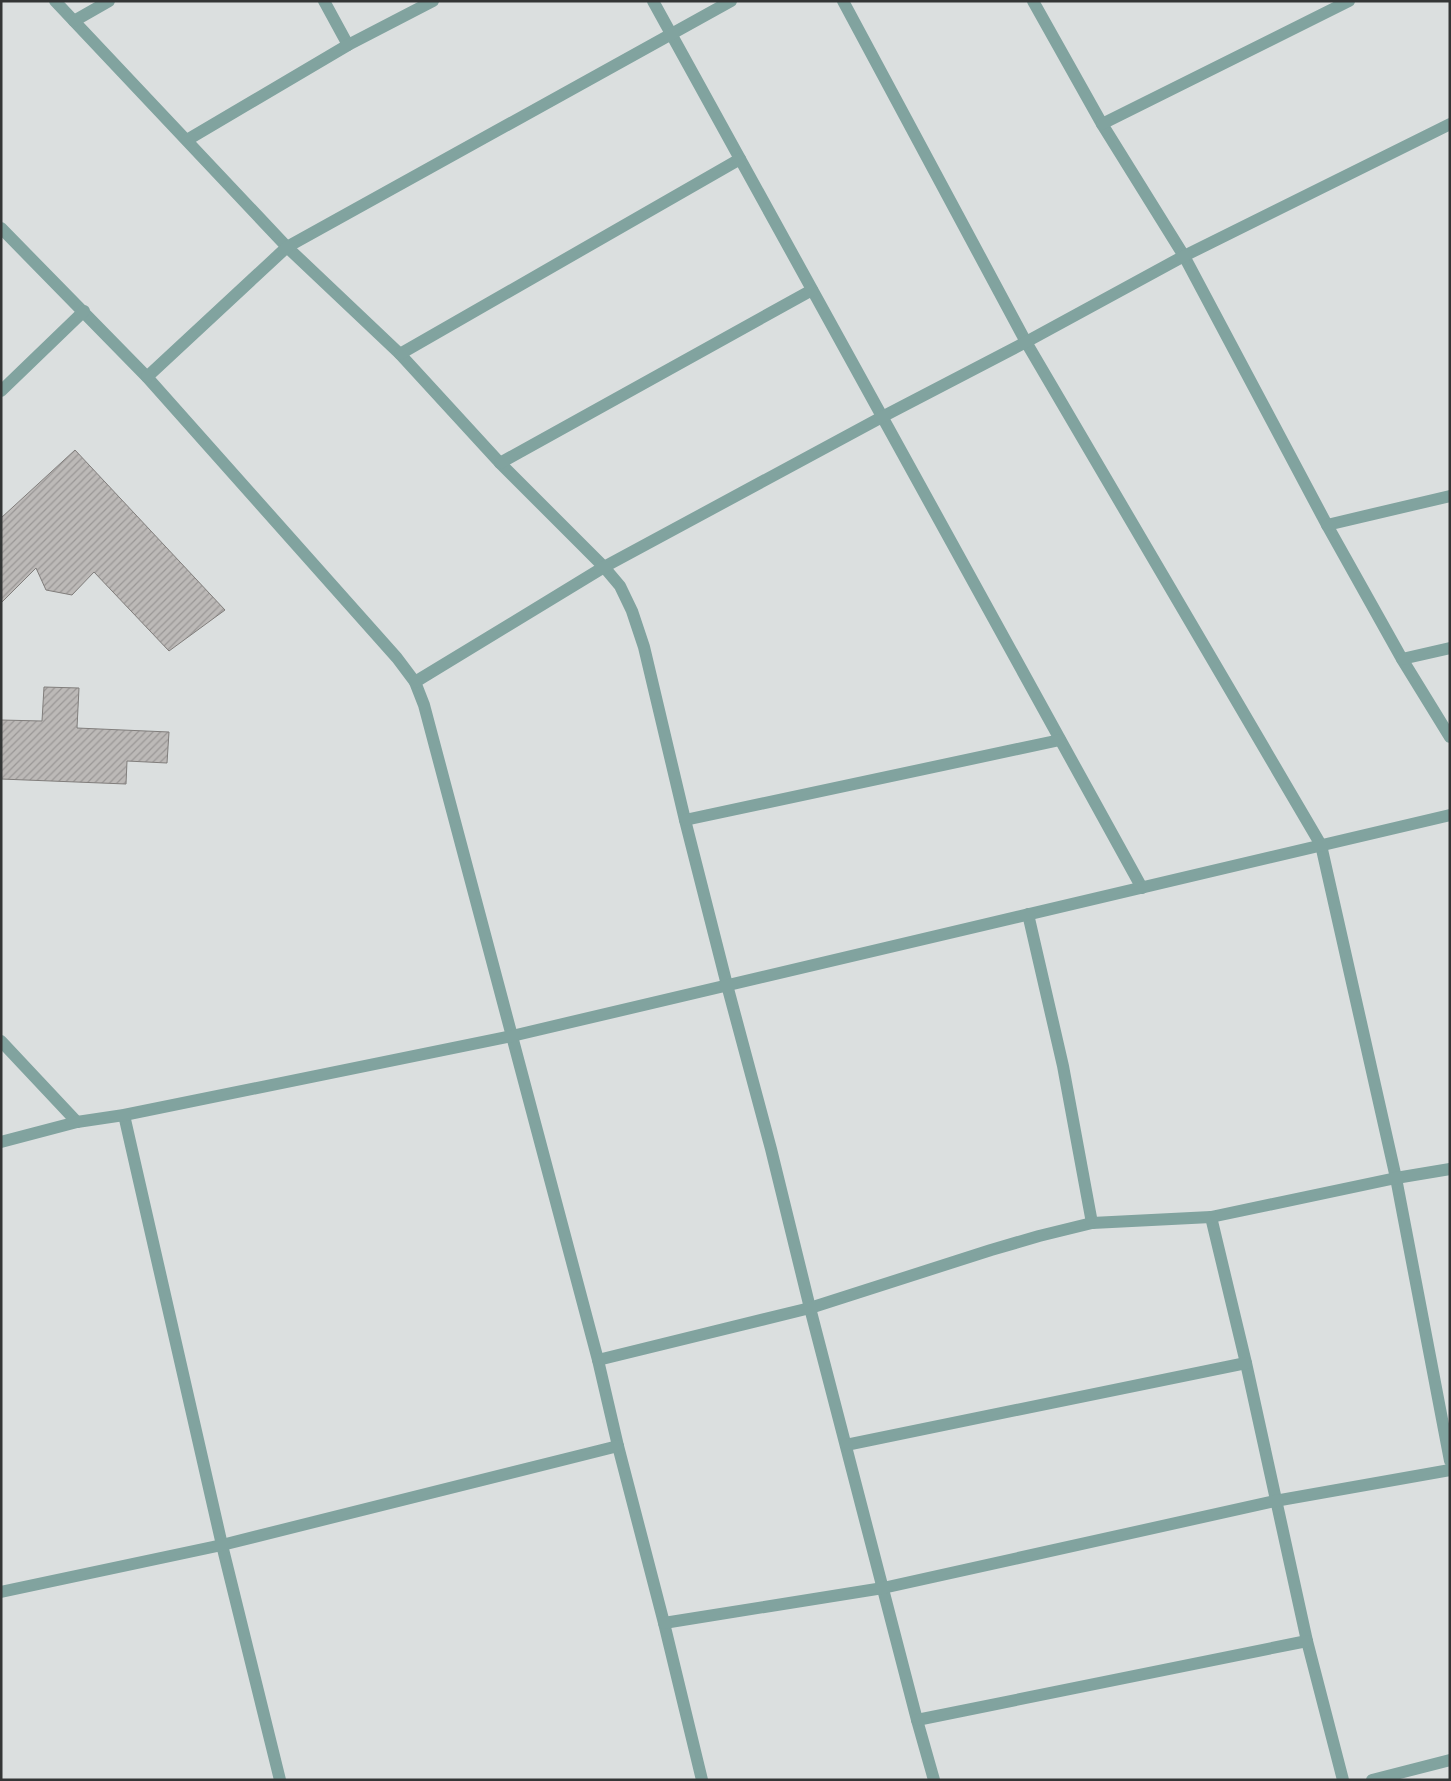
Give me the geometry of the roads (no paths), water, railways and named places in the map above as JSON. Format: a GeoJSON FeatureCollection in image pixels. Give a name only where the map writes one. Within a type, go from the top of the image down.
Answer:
{"type":"FeatureCollection","features":[{"type":"Feature","properties":{"kind":"street"},"geometry":{"type":"LineString","coordinates":[[55,1],[287,247],[400,354],[500,463],[620,586],[632,611],[644,647],[727,986],[934,1780]]}},
{"type":"Feature","properties":{"kind":"street"},"geometry":{"type":"LineString","coordinates":[[74,21],[109,1]]}},
{"type":"Feature","properties":{"kind":"street"},"geometry":{"type":"LineString","coordinates":[[324,1],[348,45]]}},
{"type":"Feature","properties":{"kind":"street"},"geometry":{"type":"LineString","coordinates":[[188,140],[348,45],[433,1]]}},
{"type":"Feature","properties":{"kind":"street"},"geometry":{"type":"LineString","coordinates":[[653,1],[1142,888]]}},
{"type":"Feature","properties":{"kind":"street"},"geometry":{"type":"LineString","coordinates":[[147,377],[287,247],[731,1]]}},
{"type":"Feature","properties":{"kind":"street"},"geometry":{"type":"LineString","coordinates":[[843,1],[1026,342],[1321,845],[1396,1178],[1450,1461]]}},
{"type":"Feature","properties":{"kind":"street"},"geometry":{"type":"LineString","coordinates":[[1033,1],[1102,124],[1184,256],[1327,525],[1402,659],[1450,737]]}},
{"type":"Feature","properties":{"kind":"street"},"geometry":{"type":"LineString","coordinates":[[1102,124],[1349,1]]}},
{"type":"Feature","properties":{"kind":"street"},"geometry":{"type":"LineString","coordinates":[[415,682],[604,568],[882,416],[1026,342],[1184,256],[1450,124]]}},
{"type":"Feature","properties":{"kind":"street"},"geometry":{"type":"LineString","coordinates":[[400,354],[740,159]]}},
{"type":"Feature","properties":{"kind":"street"},"geometry":{"type":"LineString","coordinates":[[1,228],[147,377],[398,658],[415,682],[424,705],[598,1360],[702,1780]]}},
{"type":"Feature","properties":{"kind":"street"},"geometry":{"type":"LineString","coordinates":[[500,463],[812,290]]}},
{"type":"Feature","properties":{"kind":"street"},"geometry":{"type":"LineString","coordinates":[[1,391],[84,311]]}},
{"type":"Feature","properties":{"kind":"street"},"geometry":{"type":"LineString","coordinates":[[1327,525],[1450,496]]}},
{"type":"Feature","properties":{"kind":"street"},"geometry":{"type":"LineString","coordinates":[[1402,659],[1450,648]]}},
{"type":"Feature","properties":{"kind":"street"},"geometry":{"type":"LineString","coordinates":[[685,820],[1060,740]]}},
{"type":"Feature","properties":{"kind":"street"},"geometry":{"type":"LineString","coordinates":[[1,1142],[77,1122],[124,1115],[512,1036],[1450,815]]}},
{"type":"Feature","properties":{"kind":"street"},"geometry":{"type":"LineString","coordinates":[[1028,914],[1063,1066],[1092,1223]]}},
{"type":"Feature","properties":{"kind":"street"},"geometry":{"type":"LineString","coordinates":[[1,1041],[77,1122]]}},
{"type":"Feature","properties":{"kind":"street"},"geometry":{"type":"LineString","coordinates":[[124,1115],[222,1545],[280,1780]]}},
{"type":"Feature","properties":{"kind":"street"},"geometry":{"type":"LineString","coordinates":[[598,1360],[810,1308],[991,1250],[1092,1223],[1211,1217],[1396,1178],[1450,1169]]}},
{"type":"Feature","properties":{"kind":"street"},"geometry":{"type":"LineString","coordinates":[[1211,1217],[1246,1363],[1307,1641],[1343,1780]]}},
{"type":"Feature","properties":{"kind":"street"},"geometry":{"type":"LineString","coordinates":[[846,1445],[1246,1363]]}},
{"type":"Feature","properties":{"kind":"street"},"geometry":{"type":"LineString","coordinates":[[1,1592],[222,1545],[618,1446]]}},
{"type":"Feature","properties":{"kind":"street"},"geometry":{"type":"LineString","coordinates":[[664,1623],[883,1588],[1275,1501],[1450,1470]]}},
{"type":"Feature","properties":{"kind":"street"},"geometry":{"type":"LineString","coordinates":[[917,1720],[1307,1641]]}},
{"type":"Feature","properties":{"kind":"street"},"geometry":{"type":"LineString","coordinates":[[1372,1780],[1450,1760]]}}]}
